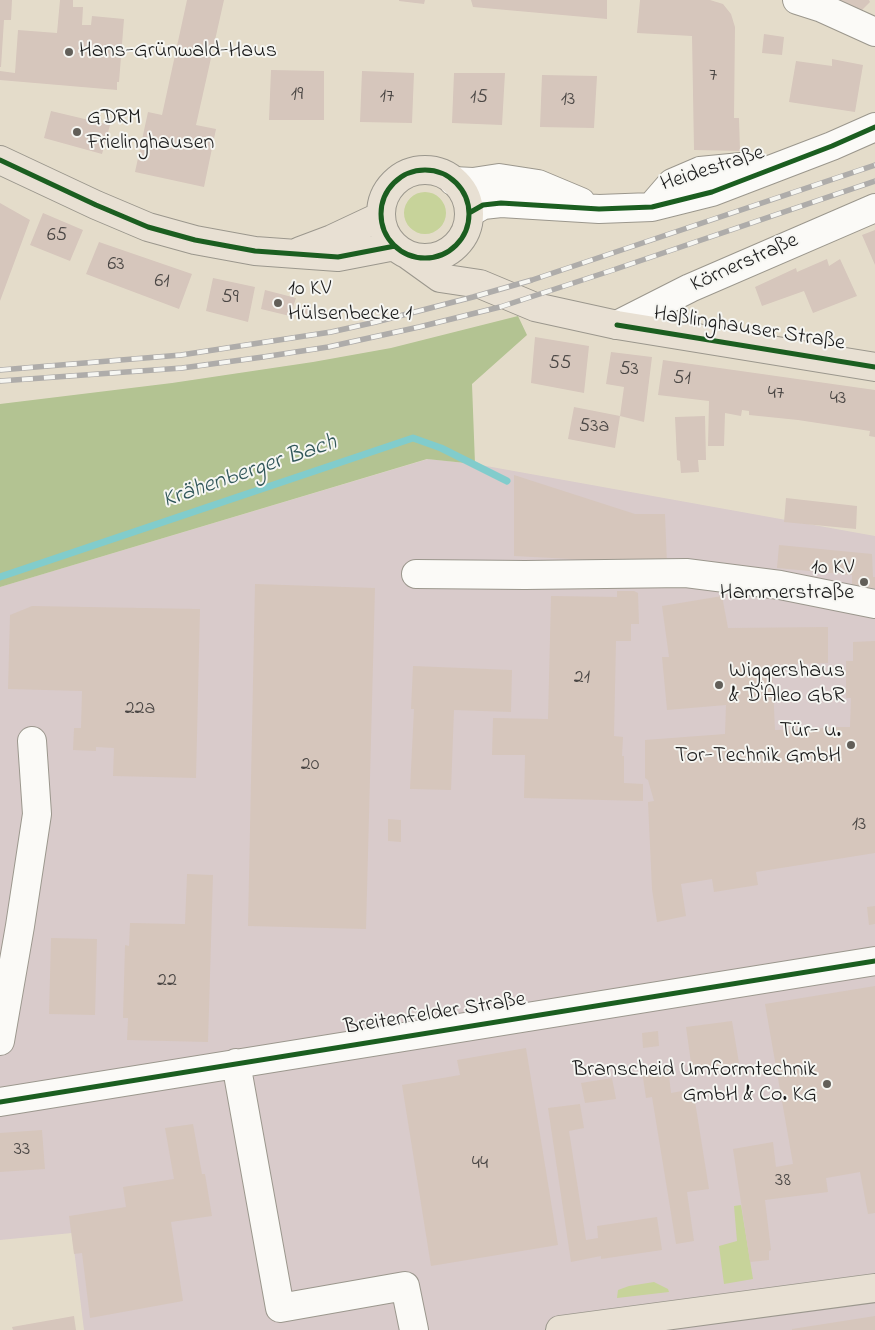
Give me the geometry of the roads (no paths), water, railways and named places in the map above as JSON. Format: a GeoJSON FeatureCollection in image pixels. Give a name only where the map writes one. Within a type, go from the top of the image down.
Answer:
{"type":"FeatureCollection","features":[{"type":"Feature","properties":{"kind":"main road"},"geometry":{"type":"LineString","coordinates":[[0,160],[96,205],[148,226],[195,240],[255,251],[338,257],[401,250],[423,258],[431,258],[445,253],[460,242],[466,229],[469,214],[465,195],[453,181],[439,173],[424,170],[405,176],[392,186],[385,197],[381,216],[386,234],[401,250]]}},
{"type":"Feature","properties":{"kind":"main road"},"geometry":{"type":"LineString","coordinates":[[294,253],[332,239],[381,216]]}},
{"type":"Feature","properties":{"kind":"main road"},"geometry":{"type":"LineString","coordinates":[[460,242],[462,254],[480,284]]}},
{"type":"Feature","properties":{"kind":"main road","name":"Haßlinghauser Straße"},"geometry":{"type":"LineString","coordinates":[[401,250],[440,278],[480,284],[535,307],[617,325],[875,367]]}},
{"type":"Feature","properties":{"kind":"main road"},"geometry":{"type":"LineString","coordinates":[[560,1330],[675,1322],[875,1288]]}},
{"type":"Feature","properties":{"kind":"street"},"geometry":{"type":"LineString","coordinates":[[813,3],[875,32]]}},
{"type":"Feature","properties":{"kind":"street","name":"Heidestraße"},"geometry":{"type":"LineString","coordinates":[[469,214],[483,205],[501,204],[598,209],[652,206],[712,192],[874,127]]}},
{"type":"Feature","properties":{"kind":"street","name":"Heidestraße"},"geometry":{"type":"LineString","coordinates":[[453,181],[473,182],[499,178],[538,184],[598,209]]}},
{"type":"Feature","properties":{"kind":"street","name":"Körnerstraße"},"geometry":{"type":"LineString","coordinates":[[617,325],[690,288],[875,208]]}},
{"type":"Feature","properties":{"kind":"street"},"geometry":{"type":"LineString","coordinates":[[416,574],[686,573],[780,585],[875,604]]}},
{"type":"Feature","properties":{"kind":"street"},"geometry":{"type":"LineString","coordinates":[[0,1041],[37,814],[32,742]]}},
{"type":"Feature","properties":{"kind":"street","name":"Breitenfelder Straße"},"geometry":{"type":"LineString","coordinates":[[0,1102],[875,960]]}},
{"type":"Feature","properties":{"kind":"street"},"geometry":{"type":"LineString","coordinates":[[236,1063],[280,1308],[405,1286],[414,1330]]}},
{"type":"Feature","properties":{"kind":"waterway","name":"Krähenberger Bach"},"geometry":{"type":"LineString","coordinates":[[0,577],[413,438],[441,448],[507,481]]}},
{"type":"Feature","properties":{"kind":"railway"},"geometry":{"type":"LineString","coordinates":[[0,370],[181,355],[331,332],[376,322],[532,280],[875,165]]}},
{"type":"Feature","properties":{"kind":"railway"},"geometry":{"type":"LineString","coordinates":[[0,381],[182,368],[328,347],[419,327],[500,307],[875,181]]}},
{"type":"Feature","properties":{"kind":"place","name":"Hans-Grünwald-Haus"},"geometry":{"type":"Point","coordinates":[69,52]}},
{"type":"Feature","properties":{"kind":"place","name":"GDRM Frielinghausen"},"geometry":{"type":"Point","coordinates":[77,132]}},
{"type":"Feature","properties":{"kind":"place","name":"10 KV Hülsenbecke 1"},"geometry":{"type":"Point","coordinates":[278,303]}},
{"type":"Feature","properties":{"kind":"place","name":"10 KV Hammerstraße"},"geometry":{"type":"Point","coordinates":[864,582]}},
{"type":"Feature","properties":{"kind":"place","name":"Wiggershaus & D'Aleo GbR"},"geometry":{"type":"Point","coordinates":[719,685]}},
{"type":"Feature","properties":{"kind":"place","name":"Tür- u. Tor-Technik GmbH"},"geometry":{"type":"Point","coordinates":[851,745]}},
{"type":"Feature","properties":{"kind":"place","name":"Branscheid Umformtechnik GmbH & Co. KG"},"geometry":{"type":"Point","coordinates":[827,1084]}}]}
